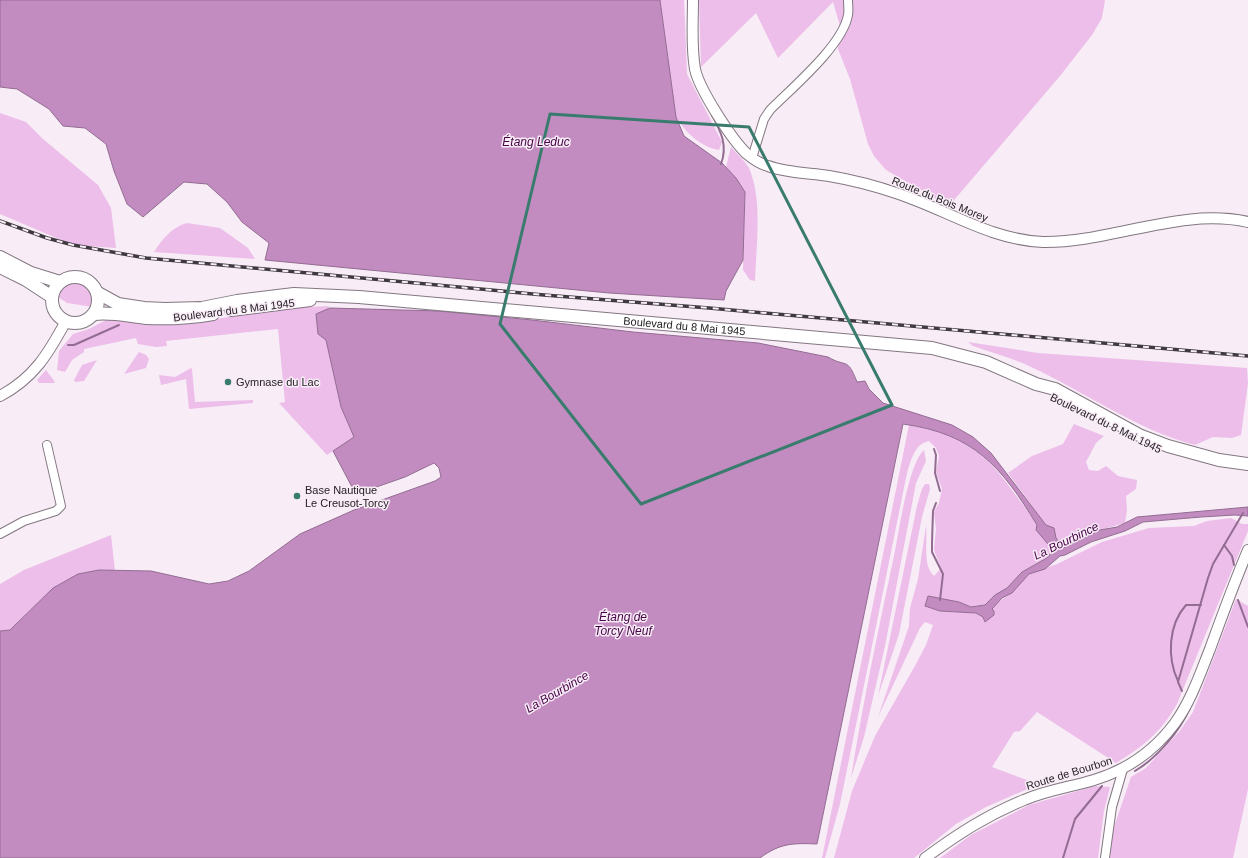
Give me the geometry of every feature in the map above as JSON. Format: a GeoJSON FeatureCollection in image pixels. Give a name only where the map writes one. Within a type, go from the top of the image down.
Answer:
{"type":"FeatureCollection","features":[{"type":"Feature","properties":{"kind":"main road"},"geometry":{"type":"LineString","coordinates":[[0,257],[31,273],[60,282]]}},
{"type":"Feature","properties":{"kind":"main road"},"geometry":{"type":"LineString","coordinates":[[0,267],[26,280],[52,298]]}},
{"type":"Feature","properties":{"kind":"main road"},"geometry":{"type":"LineString","coordinates":[[82,277],[89,281],[98,293],[97,308],[94,314],[81,322],[66,321],[55,312],[52,298],[56,287],[60,282],[67,278],[82,277]]}},
{"type":"Feature","properties":{"kind":"main road","name":"Boulevard du 8 Mai 1945"},"geometry":{"type":"LineString","coordinates":[[98,293],[118,304],[144,308],[165,309],[202,308],[237,301],[294,294],[327,297],[377,298],[932,348],[986,362],[1036,384],[1055,389],[1140,435],[1168,446],[1218,460],[1248,464]]}},
{"type":"Feature","properties":{"kind":"main road","name":"Boulevard du 8 Mai 1945"},"geometry":{"type":"LineString","coordinates":[[94,314],[110,312],[143,317],[184,319],[327,297]]}},
{"type":"Feature","properties":{"kind":"main road","name":"Boulevard du 8 Mai 1945"},"geometry":{"type":"LineString","coordinates":[[1036,384],[1045,392],[1087,416],[1161,451],[1207,466],[1248,472]]}},
{"type":"Feature","properties":{"kind":"street","name":"Route du Bois Morey"},"geometry":{"type":"LineString","coordinates":[[693,0],[693,48],[695,70],[700,85],[737,143],[752,158],[773,168],[830,176],[880,187],[922,202],[985,230],[1027,240],[1043,242],[1075,239],[1200,219],[1227,218],[1248,222]]}},
{"type":"Feature","properties":{"kind":"street"},"geometry":{"type":"LineString","coordinates":[[752,158],[764,119],[770,110],[833,46],[842,32],[849,15],[848,0]]}},
{"type":"Feature","properties":{"kind":"street"},"geometry":{"type":"LineString","coordinates":[[0,396],[17,387],[37,368],[66,321]]}},
{"type":"Feature","properties":{"kind":"street"},"geometry":{"type":"LineString","coordinates":[[0,534],[24,521],[56,511],[61,506],[48,445]]}},
{"type":"Feature","properties":{"kind":"street","name":"Route de Bourbon"},"geometry":{"type":"LineString","coordinates":[[926,858],[961,832],[997,812],[1047,792],[1095,780],[1123,769],[1146,754],[1170,728],[1182,712],[1200,675],[1248,550]]}},
{"type":"Feature","properties":{"kind":"street"},"geometry":{"type":"LineString","coordinates":[[1105,858],[1112,807],[1123,769]]}},
{"type":"Feature","properties":{"kind":"highlighted area"},"geometry":{"type":"Polygon","coordinates":[[[550,114],[749,127],[892,405],[641,504],[500,324],[550,114]]]}},
{"type":"Feature","properties":{"kind":"shaded area"},"geometry":{"type":"Polygon","coordinates":[[[660,0],[684,0],[687,74],[722,142],[719,150],[706,146],[694,138],[676,117],[660,0]]]}},
{"type":"Feature","properties":{"kind":"shaded area"},"geometry":{"type":"Polygon","coordinates":[[[699,0],[1105,0],[1102,18],[1092,35],[1060,76],[949,206],[886,170],[874,156],[868,144],[850,79],[838,49],[840,26],[833,2],[778,58],[756,13],[701,67],[699,0]]]}},
{"type":"Feature","properties":{"kind":"shaded area"},"geometry":{"type":"Polygon","coordinates":[[[0,113],[26,122],[43,139],[98,185],[111,208],[116,248],[73,245],[0,214],[0,113]]]}},
{"type":"Feature","properties":{"kind":"shaded area"},"geometry":{"type":"Polygon","coordinates":[[[731,147],[749,168],[756,194],[758,224],[755,281],[750,280],[743,270],[745,192],[726,167],[731,147]]]}},
{"type":"Feature","properties":{"kind":"shaded area"},"geometry":{"type":"Polygon","coordinates":[[[187,223],[220,228],[248,248],[255,259],[154,252],[168,234],[177,227],[187,223]]]}},
{"type":"Feature","properties":{"kind":"shaded area"},"geometry":{"type":"Polygon","coordinates":[[[73,283],[83,284],[90,289],[94,302],[93,307],[67,303],[58,297],[63,288],[73,283]]]}},
{"type":"Feature","properties":{"kind":"shaded area"},"geometry":{"type":"Polygon","coordinates":[[[329,306],[326,340],[341,407],[354,437],[327,455],[279,403],[285,402],[278,329],[166,341],[167,346],[156,347],[138,344],[136,338],[84,349],[84,352],[72,360],[65,372],[57,370],[59,351],[73,334],[89,329],[110,318],[178,325],[286,308],[329,306]]]}},
{"type":"Feature","properties":{"kind":"shaded area"},"geometry":{"type":"Polygon","coordinates":[[[968,342],[1038,353],[1247,368],[1248,383],[1241,435],[1232,438],[1213,437],[1195,445],[1173,438],[1152,430],[1112,410],[1031,367],[1010,358],[973,346],[968,342]]]}},
{"type":"Feature","properties":{"kind":"shaded area"},"geometry":{"type":"Polygon","coordinates":[[[139,352],[146,355],[149,359],[146,368],[124,374],[139,352]]]}},
{"type":"Feature","properties":{"kind":"shaded area"},"geometry":{"type":"Polygon","coordinates":[[[97,360],[84,381],[75,382],[74,380],[82,365],[97,360]]]}},
{"type":"Feature","properties":{"kind":"shaded area"},"geometry":{"type":"Polygon","coordinates":[[[191,368],[195,402],[253,400],[253,403],[189,409],[186,379],[161,385],[159,375],[175,377],[191,368]]]}},
{"type":"Feature","properties":{"kind":"shaded area"},"geometry":{"type":"Polygon","coordinates":[[[46,370],[55,382],[54,383],[39,383],[37,380],[46,370]]]}},
{"type":"Feature","properties":{"kind":"shaded area"},"geometry":{"type":"Polygon","coordinates":[[[1074,424],[1104,436],[1096,443],[1086,462],[1089,470],[1098,471],[1106,466],[1118,476],[1137,480],[1136,489],[1126,496],[1127,510],[1125,523],[1100,530],[1063,548],[1056,538],[1054,528],[1046,525],[1008,473],[1032,456],[1063,444],[1074,424]]]}},
{"type":"Feature","properties":{"kind":"shaded area"},"geometry":{"type":"Polygon","coordinates":[[[909,425],[953,438],[969,446],[982,456],[1006,481],[1037,525],[1036,530],[1053,550],[1047,558],[1022,572],[1007,588],[995,595],[985,605],[971,607],[959,602],[925,606],[940,611],[977,613],[983,617],[985,622],[995,604],[1012,593],[1029,574],[1057,564],[1102,542],[1149,528],[1194,526],[1207,521],[1231,518],[1242,524],[1248,524],[1248,531],[1177,704],[1165,723],[1151,738],[1135,751],[1116,763],[1037,712],[1020,731],[1014,732],[992,767],[1035,783],[1032,787],[986,807],[956,824],[914,858],[834,858],[852,791],[875,736],[926,645],[933,625],[925,622],[920,628],[878,717],[909,626],[910,608],[918,579],[926,526],[926,552],[930,572],[934,576],[941,568],[934,550],[936,529],[934,512],[939,503],[942,489],[936,472],[939,456],[936,448],[929,441],[920,446],[912,458],[907,473],[840,804],[825,858],[822,858],[909,425]]]}},
{"type":"Feature","properties":{"kind":"shaded area"},"geometry":{"type":"Polygon","coordinates":[[[924,450],[926,461],[916,483],[885,646],[864,737],[851,778],[866,693],[905,498],[914,468],[924,450]]]}},
{"type":"Feature","properties":{"kind":"shaded area"},"geometry":{"type":"Polygon","coordinates":[[[925,484],[929,484],[930,489],[922,517],[899,634],[878,696],[917,506],[925,484]]]}},
{"type":"Feature","properties":{"kind":"shaded area"},"geometry":{"type":"Polygon","coordinates":[[[111,535],[115,571],[99,570],[53,588],[10,630],[0,631],[0,584],[24,570],[111,535]]]}},
{"type":"Feature","properties":{"kind":"shaded area"},"geometry":{"type":"Polygon","coordinates":[[[1236,599],[1248,606],[1248,789],[1233,858],[1110,858],[1113,830],[1131,777],[1146,768],[1179,732],[1193,712],[1236,599]]]}},
{"type":"Feature","properties":{"kind":"shaded area"},"geometry":{"type":"Polygon","coordinates":[[[1095,786],[1110,787],[1104,811],[1098,858],[940,858],[971,835],[1029,805],[1095,786]]]}},
{"type":"Feature","properties":{"kind":"water","name":"Étang Leduc"},"geometry":{"type":"Polygon","coordinates":[[[0,0],[660,0],[676,117],[684,136],[722,163],[736,178],[745,192],[743,260],[726,291],[724,300],[609,293],[265,260],[269,243],[242,222],[227,202],[207,184],[184,182],[143,217],[127,204],[114,171],[106,144],[85,128],[63,126],[49,109],[17,89],[0,87],[0,0]]]}},
{"type":"Feature","properties":{"kind":"water","name":"Étang de Torcy Neuf"},"geometry":{"type":"Polygon","coordinates":[[[330,308],[439,311],[532,320],[633,332],[758,343],[828,357],[846,364],[851,369],[857,382],[865,381],[869,389],[883,403],[952,425],[973,437],[991,453],[1046,525],[1054,528],[1056,538],[1063,548],[1100,530],[1117,527],[1137,517],[1248,507],[1248,516],[1235,515],[1143,522],[1125,531],[1091,542],[1060,556],[1045,569],[1029,574],[1012,593],[1002,598],[992,609],[994,611],[994,615],[985,622],[983,617],[976,613],[940,611],[925,606],[928,596],[959,602],[971,607],[985,605],[995,595],[1007,588],[1022,572],[1047,558],[1053,550],[1036,530],[1037,525],[1011,486],[998,470],[983,456],[967,445],[949,436],[928,429],[903,424],[817,844],[787,845],[774,849],[760,858],[0,858],[0,631],[10,630],[53,588],[78,574],[99,570],[151,571],[209,584],[228,581],[249,571],[300,534],[354,510],[435,481],[441,477],[439,468],[434,463],[405,477],[362,492],[353,489],[333,451],[354,437],[341,407],[326,340],[318,334],[316,314],[330,308]]]}},
{"type":"Feature","properties":{"kind":"waterway"},"geometry":{"type":"LineString","coordinates":[[688,0],[688,9]]}},
{"type":"Feature","properties":{"kind":"waterway"},"geometry":{"type":"LineString","coordinates":[[712,115],[721,133],[724,145],[721,164]]}},
{"type":"Feature","properties":{"kind":"waterway"},"geometry":{"type":"LineString","coordinates":[[68,345],[74,345],[119,325]]}},
{"type":"Feature","properties":{"kind":"waterway"},"geometry":{"type":"LineString","coordinates":[[934,449],[936,455],[935,473],[940,491]]}},
{"type":"Feature","properties":{"kind":"waterway"},"geometry":{"type":"LineString","coordinates":[[936,503],[933,511],[932,552],[943,574],[940,600]]}},
{"type":"Feature","properties":{"kind":"waterway"},"geometry":{"type":"LineString","coordinates":[[1182,691],[1178,682],[1208,578],[1213,564],[1243,513]]}},
{"type":"Feature","properties":{"kind":"waterway"},"geometry":{"type":"LineString","coordinates":[[1224,545],[1232,556],[1234,565]]}},
{"type":"Feature","properties":{"kind":"waterway"},"geometry":{"type":"LineString","coordinates":[[1238,600],[1248,627]]}},
{"type":"Feature","properties":{"kind":"waterway"},"geometry":{"type":"LineString","coordinates":[[1178,681],[1174,672],[1171,652],[1171,642],[1176,622],[1186,605],[1201,605]]}},
{"type":"Feature","properties":{"kind":"waterway"},"geometry":{"type":"LineString","coordinates":[[1135,771],[1143,766],[1167,744],[1180,726],[1190,708]]}},
{"type":"Feature","properties":{"kind":"waterway"},"geometry":{"type":"LineString","coordinates":[[1063,858],[1075,819],[1102,786]]}},
{"type":"Feature","properties":{"kind":"railway"},"geometry":{"type":"LineString","coordinates":[[0,221],[47,238],[73,245],[146,258],[544,295],[709,308],[1248,356]]}},
{"type":"Feature","properties":{"kind":"place","name":"Gymnase du Lac"},"geometry":{"type":"Point","coordinates":[228,382]}},
{"type":"Feature","properties":{"kind":"place","name":"Base Nautique Le Creusot-Torcy"},"geometry":{"type":"Point","coordinates":[297,496]}},
{"type":"Feature","properties":{"kind":"water label","name":"La Bourbince"},"geometry":{"type":"Point","coordinates":[1066,541]}},
{"type":"Feature","properties":{"kind":"water label","name":"La Bourbince"},"geometry":{"type":"Point","coordinates":[557,692]}}]}
